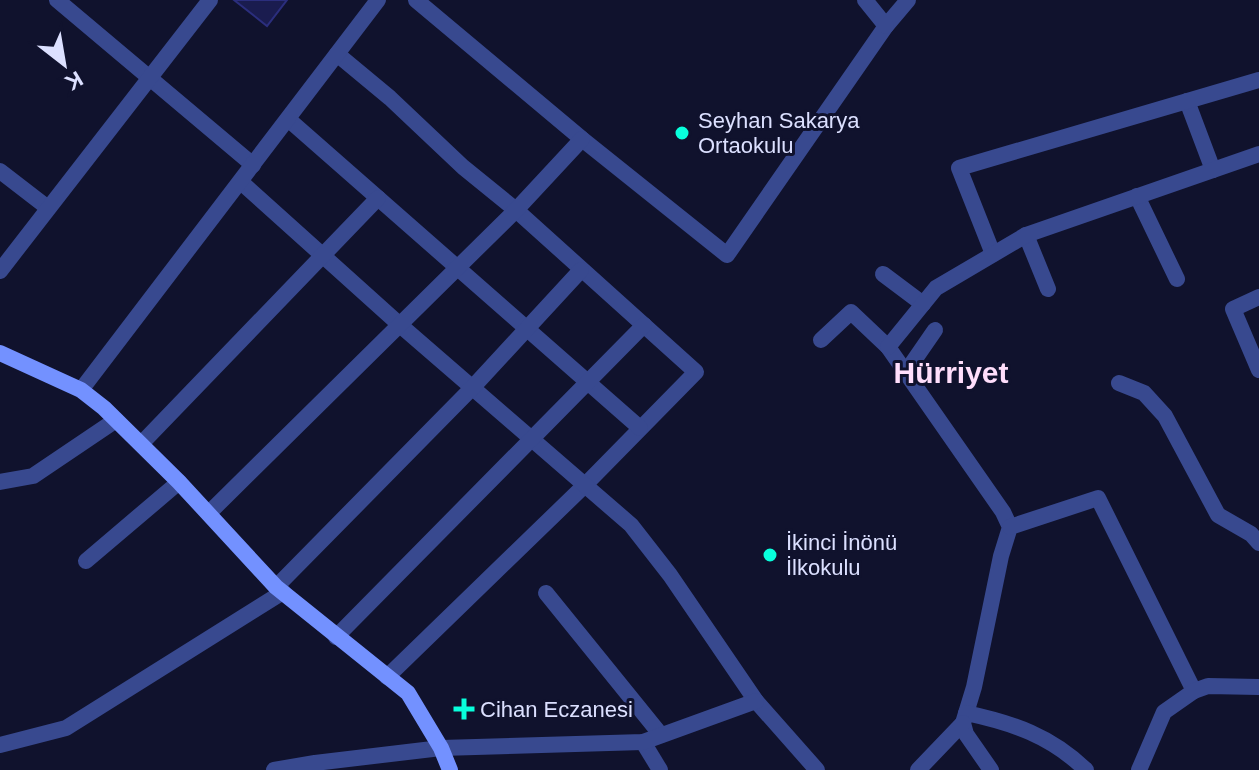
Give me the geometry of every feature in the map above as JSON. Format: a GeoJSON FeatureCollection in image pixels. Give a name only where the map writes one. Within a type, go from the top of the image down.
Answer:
{"type":"FeatureCollection","features":[{"type":"Feature","properties":{"kind":"main road"},"geometry":{"type":"LineString","coordinates":[[1,354],[81,390],[116,420],[280,590],[408,693],[441,748],[450,770]]}},
{"type":"Feature","properties":{"kind":"street"},"geometry":{"type":"LineString","coordinates":[[57,0],[253,165]]}},
{"type":"Feature","properties":{"kind":"street"},"geometry":{"type":"LineString","coordinates":[[0,271],[210,0]]}},
{"type":"Feature","properties":{"kind":"street"},"geometry":{"type":"LineString","coordinates":[[81,390],[378,0]]}},
{"type":"Feature","properties":{"kind":"street"},"geometry":{"type":"LineString","coordinates":[[416,0],[727,255],[886,26],[908,0]]}},
{"type":"Feature","properties":{"kind":"street"},"geometry":{"type":"LineString","coordinates":[[865,0],[886,26]]}},
{"type":"Feature","properties":{"kind":"street"},"geometry":{"type":"LineString","coordinates":[[337,54],[696,372],[585,485],[387,677]]}},
{"type":"Feature","properties":{"kind":"street"},"geometry":{"type":"LineString","coordinates":[[993,254],[959,168],[1259,80]]}},
{"type":"Feature","properties":{"kind":"street"},"geometry":{"type":"LineString","coordinates":[[1187,101],[1213,170]]}},
{"type":"Feature","properties":{"kind":"street"},"geometry":{"type":"LineString","coordinates":[[288,119],[640,428]]}},
{"type":"Feature","properties":{"kind":"street"},"geometry":{"type":"LineString","coordinates":[[209,513],[516,210],[582,139]]}},
{"type":"Feature","properties":{"kind":"street"},"geometry":{"type":"LineString","coordinates":[[888,347],[936,288],[1026,235],[1258,157]]}},
{"type":"Feature","properties":{"kind":"street"},"geometry":{"type":"LineString","coordinates":[[0,171],[48,208]]}},
{"type":"Feature","properties":{"kind":"street"},"geometry":{"type":"LineString","coordinates":[[241,182],[631,525],[670,575],[756,701],[817,770]]}},
{"type":"Feature","properties":{"kind":"street"},"geometry":{"type":"LineString","coordinates":[[1137,196],[1177,279]]}},
{"type":"Feature","properties":{"kind":"street"},"geometry":{"type":"LineString","coordinates":[[141,444],[378,198]]}},
{"type":"Feature","properties":{"kind":"street"},"geometry":{"type":"LineString","coordinates":[[1026,235],[1048,289]]}},
{"type":"Feature","properties":{"kind":"street"},"geometry":{"type":"LineString","coordinates":[[0,745],[66,728],[280,590],[581,270]]}},
{"type":"Feature","properties":{"kind":"street"},"geometry":{"type":"LineString","coordinates":[[883,274],[923,304]]}},
{"type":"Feature","properties":{"kind":"street"},"geometry":{"type":"LineString","coordinates":[[1259,297],[1233,309],[1259,370]]}},
{"type":"Feature","properties":{"kind":"street"},"geometry":{"type":"LineString","coordinates":[[821,340],[851,312],[888,347],[1003,512],[1010,527],[964,718],[966,734],[991,770]]}},
{"type":"Feature","properties":{"kind":"street"},"geometry":{"type":"LineString","coordinates":[[336,637],[644,325]]}},
{"type":"Feature","properties":{"kind":"street"},"geometry":{"type":"LineString","coordinates":[[906,372],[935,330]]}},
{"type":"Feature","properties":{"kind":"street"},"geometry":{"type":"LineString","coordinates":[[1119,383],[1144,393],[1165,416],[1218,515],[1251,534],[1259,543]]}},
{"type":"Feature","properties":{"kind":"street"},"geometry":{"type":"LineString","coordinates":[[0,482],[33,476],[116,420]]}},
{"type":"Feature","properties":{"kind":"street"},"geometry":{"type":"LineString","coordinates":[[86,561],[179,482]]}},
{"type":"Feature","properties":{"kind":"street"},"geometry":{"type":"LineString","coordinates":[[1010,527],[1098,498],[1194,691]]}},
{"type":"Feature","properties":{"kind":"street"},"geometry":{"type":"LineString","coordinates":[[546,593],[661,735]]}},
{"type":"Feature","properties":{"kind":"street"},"geometry":{"type":"LineString","coordinates":[[1139,770],[1164,712],[1194,691],[1208,686],[1259,687]]}},
{"type":"Feature","properties":{"kind":"street"},"geometry":{"type":"LineString","coordinates":[[274,770],[441,748],[643,742],[756,701]]}},
{"type":"Feature","properties":{"kind":"street"},"geometry":{"type":"LineString","coordinates":[[918,770],[964,718]]}},
{"type":"Feature","properties":{"kind":"street"},"geometry":{"type":"LineString","coordinates":[[964,718],[1007,722],[1038,733],[1086,770]]}},
{"type":"Feature","properties":{"kind":"street"},"geometry":{"type":"LineString","coordinates":[[643,742],[660,770]]}},
{"type":"Feature","properties":{"kind":"building"},"geometry":{"type":"Polygon","coordinates":[[[234,0],[287,0],[267,26],[234,0]]]}},
{"type":"Feature","properties":{"kind":"place","name":"Seyhan Sakarya Ortaokulu"},"geometry":{"type":"Point","coordinates":[682,133]}},
{"type":"Feature","properties":{"kind":"place","name":"İkinci İnönü İlkokulu"},"geometry":{"type":"Point","coordinates":[770,555]}},
{"type":"Feature","properties":{"kind":"place","name":"Cihan Eczanesi"},"geometry":{"type":"Point","coordinates":[464,709]}},
{"type":"Feature","properties":{"kind":"district","name":"Hürriyet"},"geometry":{"type":"Point","coordinates":[951,372]}}]}
